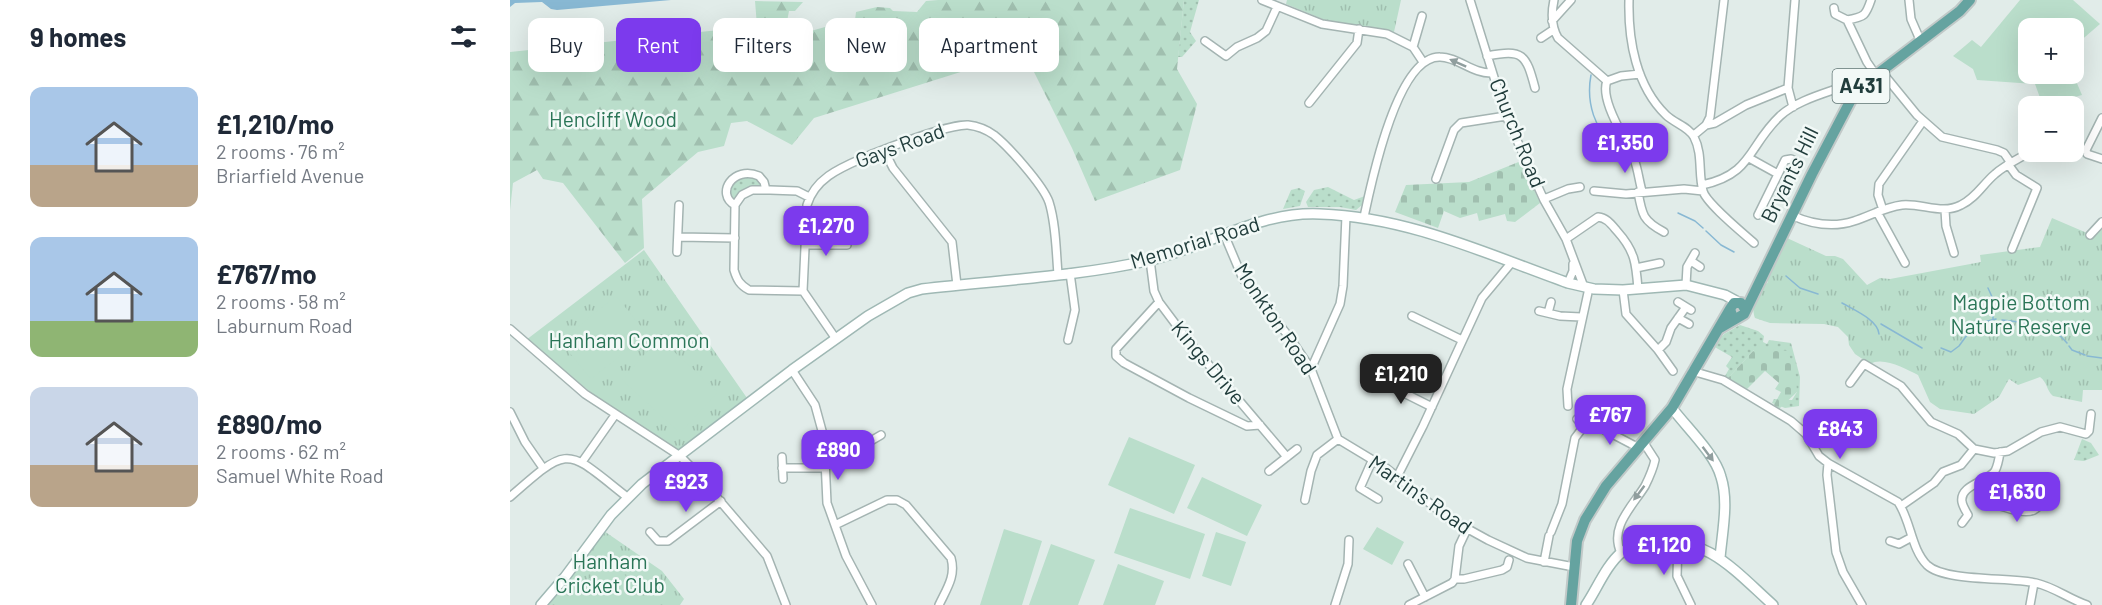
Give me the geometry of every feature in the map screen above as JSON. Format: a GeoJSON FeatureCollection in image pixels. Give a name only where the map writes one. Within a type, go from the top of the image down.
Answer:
{"type":"FeatureCollection","features":[{"type":"Feature","properties":{"kind":"main road","name":"Bryants Hill"},"geometry":{"type":"LineString","coordinates":[[1737,308],[1760,278],[1839,119],[1854,94],[1960,11],[1970,0]]}},
{"type":"Feature","properties":{"kind":"main road"},"geometry":{"type":"LineString","coordinates":[[1571,602],[1577,542],[1585,520],[1606,486],[1672,408],[1692,371],[1720,328],[1737,308]]}},
{"type":"Feature","properties":{"kind":"street"},"geometry":{"type":"LineString","coordinates":[[1262,0],[1322,24],[1387,34],[1413,46],[1424,62]]}},
{"type":"Feature","properties":{"kind":"street","name":"Church Road"},"geometry":{"type":"LineString","coordinates":[[1470,0],[1506,116],[1544,199],[1566,239],[1586,288]]}},
{"type":"Feature","properties":{"kind":"street"},"geometry":{"type":"LineString","coordinates":[[1554,0],[1551,10],[1552,21],[1553,30],[1558,38],[1606,81]]}},
{"type":"Feature","properties":{"kind":"street"},"geometry":{"type":"LineString","coordinates":[[1552,21],[1571,0]]}},
{"type":"Feature","properties":{"kind":"street"},"geometry":{"type":"LineString","coordinates":[[1629,0],[1634,53],[1640,74],[1652,98],[1667,115],[1694,135],[1698,147],[1702,188],[1712,204],[1746,239],[1754,243]]}},
{"type":"Feature","properties":{"kind":"street"},"geometry":{"type":"LineString","coordinates":[[1694,135],[1706,125],[1710,117],[1724,0]]}},
{"type":"Feature","properties":{"kind":"street"},"geometry":{"type":"LineString","coordinates":[[1793,108],[1788,88],[1795,0]]}},
{"type":"Feature","properties":{"kind":"street"},"geometry":{"type":"LineString","coordinates":[[1847,20],[1865,15],[1871,0]]}},
{"type":"Feature","properties":{"kind":"street"},"geometry":{"type":"LineString","coordinates":[[1909,0],[1911,19],[1921,42]]}},
{"type":"Feature","properties":{"kind":"street"},"geometry":{"type":"LineString","coordinates":[[1205,41],[1226,56],[1237,47],[1266,31],[1277,7]]}},
{"type":"Feature","properties":{"kind":"street"},"geometry":{"type":"LineString","coordinates":[[1834,8],[1835,14],[1847,20],[1867,62],[1923,121],[1942,137],[2004,153],[2016,175],[2037,188],[2019,241],[2012,249]]}},
{"type":"Feature","properties":{"kind":"street"},"geometry":{"type":"LineString","coordinates":[[1413,46],[1419,20]]}},
{"type":"Feature","properties":{"kind":"street"},"geometry":{"type":"LineString","coordinates":[[1310,103],[1357,43],[1359,29]]}},
{"type":"Feature","properties":{"kind":"street"},"geometry":{"type":"LineString","coordinates":[[1542,38],[1553,30]]}},
{"type":"Feature","properties":{"kind":"street"},"geometry":{"type":"LineString","coordinates":[[1487,56],[1510,52],[1520,55],[1528,65],[1535,88]]}},
{"type":"Feature","properties":{"kind":"street"},"geometry":{"type":"LineString","coordinates":[[1364,217],[1381,148],[1393,111],[1409,78],[1430,58],[1442,57],[1480,73],[1492,73]]}},
{"type":"Feature","properties":{"kind":"street"},"geometry":{"type":"LineString","coordinates":[[1606,81],[1621,76],[1640,74]]}},
{"type":"Feature","properties":{"kind":"street"},"geometry":{"type":"LineString","coordinates":[[1606,81],[1609,104],[1634,161],[1641,211],[1649,224],[1664,232]]}},
{"type":"Feature","properties":{"kind":"street"},"geometry":{"type":"LineString","coordinates":[[1706,125],[1788,88]]}},
{"type":"Feature","properties":{"kind":"street"},"geometry":{"type":"LineString","coordinates":[[1594,190],[1626,194],[1702,188],[1734,173],[1749,158],[1780,116],[1839,88],[1846,88],[1854,94]]}},
{"type":"Feature","properties":{"kind":"street"},"geometry":{"type":"LineString","coordinates":[[1436,178],[1458,125],[1506,116]]}},
{"type":"Feature","properties":{"kind":"street"},"geometry":{"type":"LineString","coordinates":[[2102,118],[2086,150],[2087,154],[2102,159]]}},
{"type":"Feature","properties":{"kind":"street"},"geometry":{"type":"LineString","coordinates":[[1905,263],[1880,211],[1879,184],[1923,121]]}},
{"type":"Feature","properties":{"kind":"street","name":"Gays Road"},"geometry":{"type":"LineString","coordinates":[[809,196],[834,170],[884,150],[952,126],[968,125],[980,128],[994,136],[1037,181],[1047,196],[1058,274]]}},
{"type":"Feature","properties":{"kind":"street"},"geometry":{"type":"LineString","coordinates":[[884,150],[893,168],[951,242],[957,285]]}},
{"type":"Feature","properties":{"kind":"street"},"geometry":{"type":"LineString","coordinates":[[1749,158],[1778,174]]}},
{"type":"Feature","properties":{"kind":"street"},"geometry":{"type":"LineString","coordinates":[[1771,212],[1760,211],[1778,174],[1787,159],[1797,162]]}},
{"type":"Feature","properties":{"kind":"street"},"geometry":{"type":"LineString","coordinates":[[1791,215],[1808,222],[1827,225],[1854,221],[1902,205],[1918,205],[1945,210],[1960,206],[1973,198],[1994,174],[2018,159]]}},
{"type":"Feature","properties":{"kind":"street"},"geometry":{"type":"LineString","coordinates":[[1440,168],[1448,171]]}},
{"type":"Feature","properties":{"kind":"street"},"geometry":{"type":"LineString","coordinates":[[735,205],[728,198],[727,191],[732,179],[737,175],[745,172],[759,176],[766,190]]}},
{"type":"Feature","properties":{"kind":"street"},"geometry":{"type":"LineString","coordinates":[[1544,199],[1568,189],[1580,187]]}},
{"type":"Feature","properties":{"kind":"street"},"geometry":{"type":"LineString","coordinates":[[803,291],[749,290],[741,286],[736,279],[734,270],[735,205],[742,195],[752,190],[797,190],[809,196],[803,291],[836,339]]}},
{"type":"Feature","properties":{"kind":"street"},"geometry":{"type":"LineString","coordinates":[[677,252],[679,206]]}},
{"type":"Feature","properties":{"kind":"street"},"geometry":{"type":"LineString","coordinates":[[1945,210],[1946,226],[1954,253]]}},
{"type":"Feature","properties":{"kind":"street","name":"Memorial Road"},"geometry":{"type":"LineString","coordinates":[[541,605],[565,578],[627,497],[792,370],[868,316],[908,293],[922,289],[1070,273],[1150,260],[1255,223],[1286,216],[1319,213],[1364,217],[1428,232],[1586,288],[1623,290],[1686,285],[1715,293],[1737,308]]}},
{"type":"Feature","properties":{"kind":"street"},"geometry":{"type":"LineString","coordinates":[[1311,369],[1340,304],[1346,216]]}},
{"type":"Feature","properties":{"kind":"street"},"geometry":{"type":"LineString","coordinates":[[1566,239],[1598,217],[1605,218],[1628,243],[1633,252],[1638,289]]}},
{"type":"Feature","properties":{"kind":"street"},"geometry":{"type":"LineString","coordinates":[[2090,236],[2102,222]]}},
{"type":"Feature","properties":{"kind":"street","name":"Monkton Road"},"geometry":{"type":"LineString","coordinates":[[1224,234],[1243,279],[1290,338],[1311,369],[1338,439]]}},
{"type":"Feature","properties":{"kind":"street"},"geometry":{"type":"LineString","coordinates":[[679,237],[735,238]]}},
{"type":"Feature","properties":{"kind":"street"},"geometry":{"type":"LineString","coordinates":[[806,245],[847,245]]}},
{"type":"Feature","properties":{"kind":"street"},"geometry":{"type":"LineString","coordinates":[[1686,285],[1687,267],[1695,253]]}},
{"type":"Feature","properties":{"kind":"street","name":"Kings Drive"},"geometry":{"type":"LineString","coordinates":[[1150,260],[1154,291],[1159,302],[1186,338],[1287,457]]}},
{"type":"Feature","properties":{"kind":"street"},"geometry":{"type":"LineString","coordinates":[[1568,283],[1574,261]]}},
{"type":"Feature","properties":{"kind":"street"},"geometry":{"type":"LineString","coordinates":[[1690,261],[1700,267]]}},
{"type":"Feature","properties":{"kind":"street"},"geometry":{"type":"LineString","coordinates":[[1397,477],[1484,295],[1512,262]]}},
{"type":"Feature","properties":{"kind":"street"},"geometry":{"type":"LineString","coordinates":[[1636,268],[1660,263]]}},
{"type":"Feature","properties":{"kind":"street"},"geometry":{"type":"LineString","coordinates":[[1068,340],[1075,310],[1070,273]]}},
{"type":"Feature","properties":{"kind":"street"},"geometry":{"type":"LineString","coordinates":[[1569,406],[1566,393],[1586,288]]}},
{"type":"Feature","properties":{"kind":"street"},"geometry":{"type":"LineString","coordinates":[[1623,290],[1626,314],[1658,350],[1672,371]]}},
{"type":"Feature","properties":{"kind":"street"},"geometry":{"type":"LineString","coordinates":[[1159,302],[1116,349],[1116,356],[1124,363],[1189,398],[1247,426],[1260,425]]}},
{"type":"Feature","properties":{"kind":"street"},"geometry":{"type":"LineString","coordinates":[[1548,313],[1551,302]]}},
{"type":"Feature","properties":{"kind":"street"},"geometry":{"type":"LineString","coordinates":[[1658,350],[1666,342],[1678,318],[1688,308],[1678,302]]}},
{"type":"Feature","properties":{"kind":"street"},"geometry":{"type":"LineString","coordinates":[[1539,311],[1581,317]]}},
{"type":"Feature","properties":{"kind":"street"},"geometry":{"type":"LineString","coordinates":[[1412,316],[1462,340]]}},
{"type":"Feature","properties":{"kind":"street"},"geometry":{"type":"LineString","coordinates":[[1678,318],[1689,324]]}},
{"type":"Feature","properties":{"kind":"street"},"geometry":{"type":"LineString","coordinates":[[510,329],[585,394],[680,456],[767,556],[786,605]]}},
{"type":"Feature","properties":{"kind":"street"},"geometry":{"type":"LineString","coordinates":[[1851,378],[1860,362],[1900,386],[1930,422],[1958,434],[1974,449],[2000,452],[2014,448],[2052,428],[2060,427],[2086,434],[2089,431],[2091,412]]}},
{"type":"Feature","properties":{"kind":"street"},"geometry":{"type":"LineString","coordinates":[[792,370],[815,405],[824,438],[827,503],[846,556],[868,604]]}},
{"type":"Feature","properties":{"kind":"street"},"geometry":{"type":"LineString","coordinates":[[1692,371],[1723,380],[1791,421],[1806,434],[1819,456],[1828,463],[1891,497],[1901,506],[1912,537],[1924,561],[1934,570],[1961,576],[2034,583],[2046,586],[2087,605]]}},
{"type":"Feature","properties":{"kind":"street"},"geometry":{"type":"LineString","coordinates":[[1382,382],[1432,407]]}},
{"type":"Feature","properties":{"kind":"street"},"geometry":{"type":"LineString","coordinates":[[1672,408],[1713,460],[1722,477],[1724,499],[1720,558]]}},
{"type":"Feature","properties":{"kind":"street"},"geometry":{"type":"LineString","coordinates":[[510,412],[525,442],[543,468]]}},
{"type":"Feature","properties":{"kind":"street"},"geometry":{"type":"LineString","coordinates":[[582,462],[615,415]]}},
{"type":"Feature","properties":{"kind":"street"},"geometry":{"type":"LineString","coordinates":[[1577,419],[1584,426],[1597,426],[1642,445],[1655,460],[1646,483],[1623,519],[1616,538],[1621,553]]}},
{"type":"Feature","properties":{"kind":"street"},"geometry":{"type":"LineString","coordinates":[[1544,562],[1550,534],[1562,504],[1575,438],[1584,426]]}},
{"type":"Feature","properties":{"kind":"street"},"geometry":{"type":"LineString","coordinates":[[825,458],[845,456],[881,435]]}},
{"type":"Feature","properties":{"kind":"street"},"geometry":{"type":"LineString","coordinates":[[1305,500],[1317,455],[1338,439]]}},
{"type":"Feature","properties":{"kind":"street","name":"Martin's Road"},"geometry":{"type":"LineString","coordinates":[[1338,439],[1397,477],[1422,498],[1467,529],[1527,558],[1574,567]]}},
{"type":"Feature","properties":{"kind":"street"},"geometry":{"type":"LineString","coordinates":[[1269,471],[1297,449]]}},
{"type":"Feature","properties":{"kind":"street"},"geometry":{"type":"LineString","coordinates":[[1901,506],[1934,483],[1943,472],[1960,465],[1974,449]]}},
{"type":"Feature","properties":{"kind":"street"},"geometry":{"type":"LineString","coordinates":[[1962,523],[1968,515],[1962,502],[1963,495],[1966,490],[1994,472],[2000,452]]}},
{"type":"Feature","properties":{"kind":"street"},"geometry":{"type":"LineString","coordinates":[[782,457],[783,479]]}},
{"type":"Feature","properties":{"kind":"street"},"geometry":{"type":"LineString","coordinates":[[510,497],[552,461],[562,458],[573,458],[582,462],[627,497]]}},
{"type":"Feature","properties":{"kind":"street"},"geometry":{"type":"LineString","coordinates":[[1372,461],[1360,486],[1361,490],[1378,499]]}},
{"type":"Feature","properties":{"kind":"street"},"geometry":{"type":"LineString","coordinates":[[1828,463],[1827,475],[1836,552],[1843,572],[1862,605]]}},
{"type":"Feature","properties":{"kind":"street"},"geometry":{"type":"LineString","coordinates":[[782,468],[825,468]]}},
{"type":"Feature","properties":{"kind":"street"},"geometry":{"type":"LineString","coordinates":[[1978,483],[1989,500],[2028,512],[2040,505],[2055,484]]}},
{"type":"Feature","properties":{"kind":"street"},"geometry":{"type":"LineString","coordinates":[[835,525],[887,500],[897,500],[906,505],[951,558],[954,568],[953,576],[939,605]]}},
{"type":"Feature","properties":{"kind":"street"},"geometry":{"type":"LineString","coordinates":[[650,532],[658,541],[668,541],[721,501]]}},
{"type":"Feature","properties":{"kind":"street"},"geometry":{"type":"LineString","coordinates":[[1409,605],[1452,583],[1455,579],[1459,546],[1467,529]]}},
{"type":"Feature","properties":{"kind":"street"},"geometry":{"type":"LineString","coordinates":[[1705,549],[1715,541],[1722,530]]}},
{"type":"Feature","properties":{"kind":"street"},"geometry":{"type":"LineString","coordinates":[[1890,541],[1899,544],[1912,537]]}},
{"type":"Feature","properties":{"kind":"street"},"geometry":{"type":"LineString","coordinates":[[1335,605],[1348,564],[1349,540]]}},
{"type":"Feature","properties":{"kind":"street"},"geometry":{"type":"LineString","coordinates":[[1571,602],[1586,604],[1621,553],[1643,544],[1662,541],[1678,542],[1705,549],[1720,558],[1773,605]]}},
{"type":"Feature","properties":{"kind":"street"},"geometry":{"type":"LineString","coordinates":[[1678,542],[1677,576],[1691,605]]}},
{"type":"Feature","properties":{"kind":"street"},"geometry":{"type":"LineString","coordinates":[[1455,579],[1502,570],[1507,567],[1509,560]]}},
{"type":"Feature","properties":{"kind":"street"},"geometry":{"type":"LineString","coordinates":[[1408,564],[1425,597]]}},
{"type":"Feature","properties":{"kind":"street"},"geometry":{"type":"LineString","coordinates":[[2030,605],[2034,583]]}},
{"type":"Feature","properties":{"kind":"green space"},"geometry":{"type":"Polygon","coordinates":[[[1184,0],[1199,0],[1190,32],[1196,41],[1182,57],[1178,57],[1184,0]]]}},
{"type":"Feature","properties":{"kind":"green space","name":"Hencliff Wood"},"geometry":{"type":"Polygon","coordinates":[[[1184,0],[1177,69],[1197,104],[1180,170],[1095,201],[1072,148],[1034,72],[1059,72],[1059,18],[919,18],[919,72],[960,72],[814,118],[792,145],[747,121],[731,123],[724,146],[698,152],[642,199],[644,248],[625,263],[563,183],[543,179],[537,170],[513,183],[510,210],[510,52],[528,50],[528,72],[604,72],[604,42],[616,41],[616,72],[701,72],[701,32],[713,31],[713,72],[813,72],[813,30],[825,27],[825,72],[907,72],[907,18],[855,18],[856,12],[877,7],[890,8],[893,11],[917,12],[926,1],[1184,0]]]}},
{"type":"Feature","properties":{"kind":"green space"},"geometry":{"type":"Polygon","coordinates":[[[1287,0],[1401,0],[1394,32],[1325,20],[1286,4],[1287,0]]]}},
{"type":"Feature","properties":{"kind":"green space"},"geometry":{"type":"Polygon","coordinates":[[[2020,0],[2073,0],[2100,24],[2084,38],[2084,18],[2018,18],[2018,83],[1977,80],[1973,69],[1953,56],[1972,40],[1981,47],[2020,0]]]}},
{"type":"Feature","properties":{"kind":"green space","name":"Hencliff Wood"},"geometry":{"type":"Polygon","coordinates":[[[755,1],[803,2],[795,11],[789,11],[788,18],[756,18],[755,1]]]}},
{"type":"Feature","properties":{"kind":"green space"},"geometry":{"type":"Polygon","coordinates":[[[2035,84],[2077,84],[2082,95],[2078,96],[2039,96],[2035,84]]]}},
{"type":"Feature","properties":{"kind":"green space"},"geometry":{"type":"Polygon","coordinates":[[[1521,161],[1540,203],[1515,222],[1507,221],[1505,214],[1479,221],[1477,213],[1460,218],[1444,211],[1438,228],[1395,212],[1406,185],[1469,182],[1521,161]]]}},
{"type":"Feature","properties":{"kind":"green space"},"geometry":{"type":"Polygon","coordinates":[[[752,175],[761,182],[762,186],[745,189],[733,200],[730,190],[734,182],[738,177],[752,175]]]}},
{"type":"Feature","properties":{"kind":"green space"},"geometry":{"type":"Polygon","coordinates":[[[1328,187],[1354,200],[1365,196],[1362,205],[1356,210],[1340,207],[1308,207],[1306,202],[1314,190],[1328,187]]]}},
{"type":"Feature","properties":{"kind":"green space"},"geometry":{"type":"Polygon","coordinates":[[[1299,188],[1305,191],[1300,206],[1283,209],[1291,190],[1299,188]]]}},
{"type":"Feature","properties":{"kind":"green space","name":"Magpie Bottom Nature Reserve"},"geometry":{"type":"Polygon","coordinates":[[[2052,218],[2087,233],[2091,237],[2102,229],[2102,390],[2083,390],[2082,402],[2053,396],[2040,377],[2018,385],[2009,379],[1999,397],[1974,414],[1940,409],[1930,402],[1918,375],[1888,362],[1870,364],[1855,354],[1849,345],[1848,337],[1838,327],[1824,324],[1770,323],[1755,318],[1753,309],[1755,300],[1764,283],[1768,282],[1766,279],[1787,238],[1826,256],[1843,259],[1867,285],[1880,278],[1890,279],[1981,262],[1980,255],[2040,247],[2052,218]]]}},
{"type":"Feature","properties":{"kind":"green space","name":"Hanham Common"},"geometry":{"type":"Polygon","coordinates":[[[644,250],[747,398],[677,451],[604,403],[526,340],[644,250]]]}},
{"type":"Feature","properties":{"kind":"green space"},"geometry":{"type":"Polygon","coordinates":[[[616,296],[647,334],[591,379],[560,341],[616,296]]]}},
{"type":"Feature","properties":{"kind":"green space"},"geometry":{"type":"Polygon","coordinates":[[[1740,325],[1758,331],[1764,336],[1763,342],[1767,344],[1769,340],[1791,343],[1800,377],[1799,406],[1785,408],[1772,403],[1774,399],[1792,400],[1797,392],[1754,350],[1728,378],[1725,376],[1729,369],[1726,366],[1732,357],[1713,346],[1724,334],[1740,325]]]}},
{"type":"Feature","properties":{"kind":"green space"},"geometry":{"type":"Polygon","coordinates":[[[659,338],[718,392],[680,433],[622,380],[659,338]]]}},
{"type":"Feature","properties":{"kind":"green space"},"geometry":{"type":"Polygon","coordinates":[[[1764,348],[1788,351],[1796,377],[1797,392],[1779,409],[1774,405],[1781,392],[1775,389],[1779,383],[1765,371],[1747,389],[1728,378],[1754,350],[1764,348]]]}},
{"type":"Feature","properties":{"kind":"green space"},"geometry":{"type":"Polygon","coordinates":[[[1129,437],[1195,465],[1174,514],[1108,485],[1129,437]]]}},
{"type":"Feature","properties":{"kind":"green space"},"geometry":{"type":"Polygon","coordinates":[[[2082,439],[2091,443],[2099,455],[2084,461],[2074,460],[2082,439]]]}},
{"type":"Feature","properties":{"kind":"green space"},"geometry":{"type":"Polygon","coordinates":[[[1202,477],[1262,505],[1247,536],[1187,508],[1202,477]]]}},
{"type":"Feature","properties":{"kind":"green space"},"geometry":{"type":"Polygon","coordinates":[[[1130,508],[1205,534],[1190,579],[1114,553],[1130,508]]]}},
{"type":"Feature","properties":{"kind":"green space"},"geometry":{"type":"Polygon","coordinates":[[[1377,527],[1404,542],[1392,565],[1363,549],[1377,527]]]}},
{"type":"Feature","properties":{"kind":"green space"},"geometry":{"type":"Polygon","coordinates":[[[1004,529],[1042,541],[1022,605],[980,605],[1004,529]]]}},
{"type":"Feature","properties":{"kind":"green space","name":"Hanham Cricket Club"},"geometry":{"type":"Polygon","coordinates":[[[604,531],[662,571],[684,599],[680,605],[548,605],[604,531]]]}},
{"type":"Feature","properties":{"kind":"green space"},"geometry":{"type":"Polygon","coordinates":[[[1216,532],[1246,542],[1231,586],[1202,576],[1216,532]]]}},
{"type":"Feature","properties":{"kind":"green space"},"geometry":{"type":"Polygon","coordinates":[[[1051,544],[1095,560],[1078,605],[1029,605],[1051,544]]]}},
{"type":"Feature","properties":{"kind":"green space"},"geometry":{"type":"Polygon","coordinates":[[[1118,564],[1164,581],[1155,605],[1103,605],[1118,564]]]}},
{"type":"Feature","properties":{"kind":"green space"},"geometry":{"type":"Polygon","coordinates":[[[614,570],[635,583],[645,605],[566,605],[586,581],[598,574],[614,570]]]}},
{"type":"Feature","properties":{"kind":"water"},"geometry":{"type":"Polygon","coordinates":[[[510,0],[671,0],[557,10],[551,9],[542,2],[515,3],[510,7],[510,0]]]}},
{"type":"Feature","properties":{"kind":"waterway"},"geometry":{"type":"LineString","coordinates":[[1591,75],[1591,105],[1597,124],[1609,141],[1617,147]]}},
{"type":"Feature","properties":{"kind":"waterway"},"geometry":{"type":"LineString","coordinates":[[1678,213],[1695,221],[1703,228]]}},
{"type":"Feature","properties":{"kind":"waterway"},"geometry":{"type":"LineString","coordinates":[[1706,231],[1721,245],[1734,252]]}},
{"type":"Feature","properties":{"kind":"waterway"},"geometry":{"type":"LineString","coordinates":[[1786,276],[1800,288],[1818,294]]}},
{"type":"Feature","properties":{"kind":"waterway"},"geometry":{"type":"LineString","coordinates":[[1988,288],[1993,299],[1993,319]]}},
{"type":"Feature","properties":{"kind":"waterway"},"geometry":{"type":"LineString","coordinates":[[1842,303],[1870,320],[1878,329],[1879,334]]}},
{"type":"Feature","properties":{"kind":"waterway"},"geometry":{"type":"LineString","coordinates":[[1941,348],[1951,352],[1959,346],[1975,324],[1996,319]]}},
{"type":"Feature","properties":{"kind":"waterway"},"geometry":{"type":"LineString","coordinates":[[2002,320],[2045,327],[2067,343]]}},
{"type":"Feature","properties":{"kind":"waterway"},"geometry":{"type":"LineString","coordinates":[[1881,324],[1922,348]]}},
{"type":"Feature","properties":{"kind":"waterway"},"geometry":{"type":"LineString","coordinates":[[2069,346],[2072,350],[2085,355]]}},
{"type":"Feature","properties":{"kind":"waterway"},"geometry":{"type":"LineString","coordinates":[[2087,356],[2102,358]]}}]}
